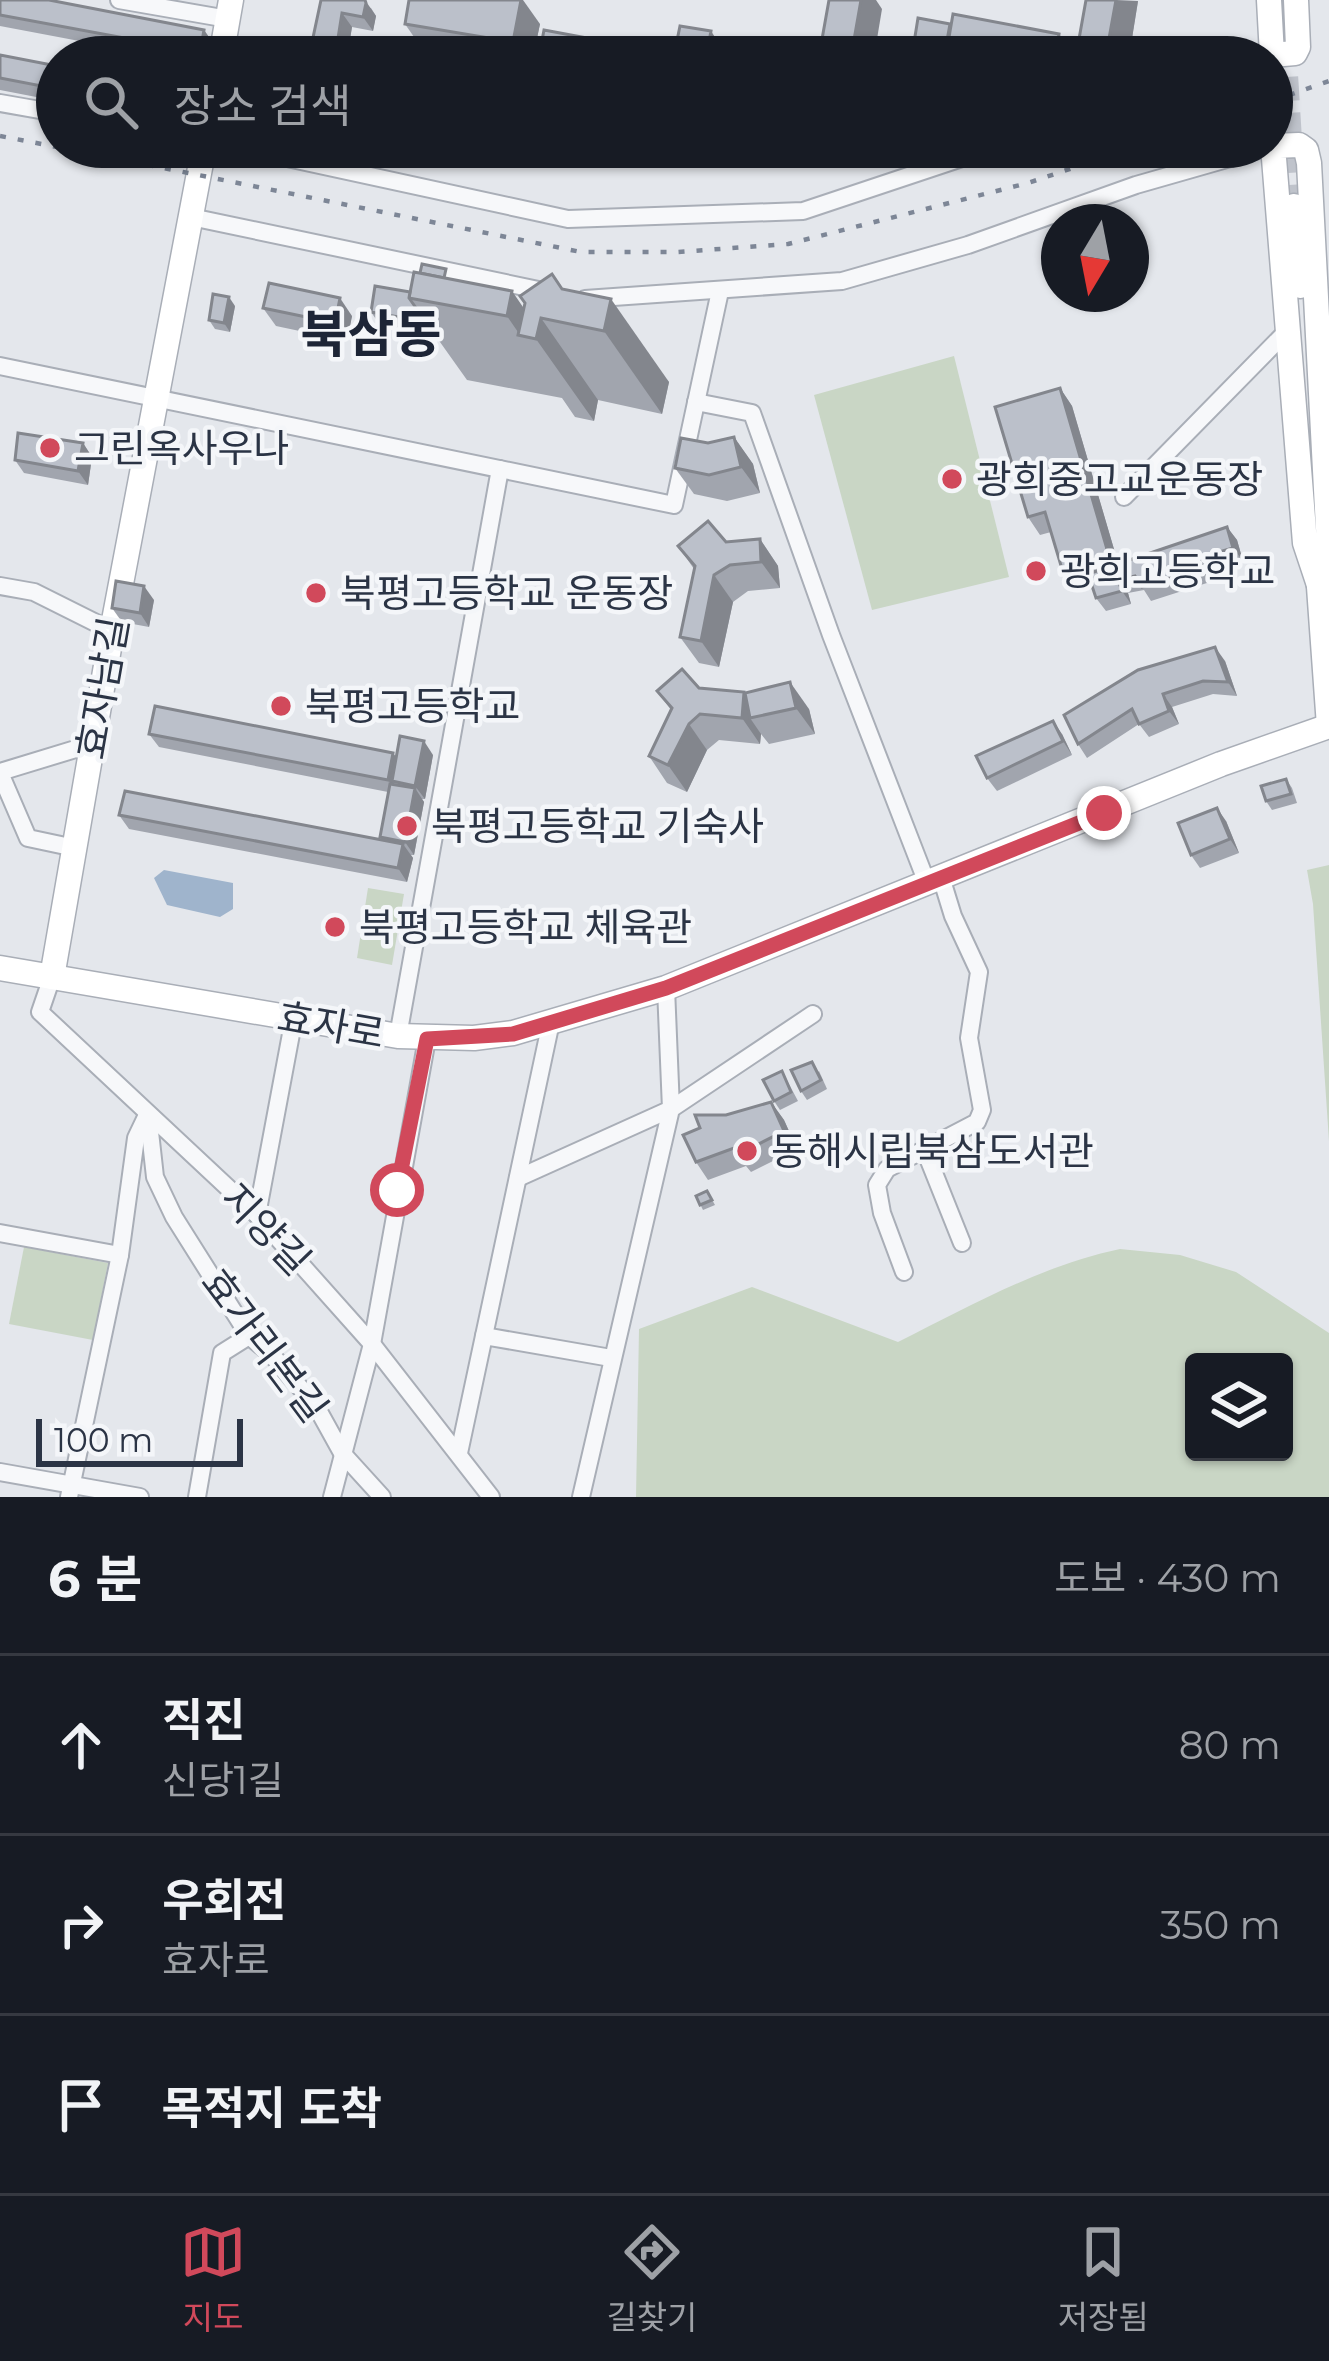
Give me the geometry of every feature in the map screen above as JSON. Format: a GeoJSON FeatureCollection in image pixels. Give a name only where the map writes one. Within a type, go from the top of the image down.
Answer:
{"type":"FeatureCollection","features":[{"type":"Feature","properties":{"kind":"street"},"geometry":{"type":"LineString","coordinates":[[119,0],[230,10]]}},
{"type":"Feature","properties":{"kind":"street"},"geometry":{"type":"LineString","coordinates":[[1269,0],[1273,36]]}},
{"type":"Feature","properties":{"kind":"street"},"geometry":{"type":"LineString","coordinates":[[1277,36],[1283,0]]}},
{"type":"Feature","properties":{"kind":"street"},"geometry":{"type":"LineString","coordinates":[[1293,52],[1298,47],[1296,0]]}},
{"type":"Feature","properties":{"kind":"street"},"geometry":{"type":"LineString","coordinates":[[0,103],[36,109]]}},
{"type":"Feature","properties":{"kind":"street"},"geometry":{"type":"LineString","coordinates":[[1293,145],[1306,150],[1309,163],[1324,323],[1329,547],[1319,585]]}},
{"type":"Feature","properties":{"kind":"street","name":"효자남길"},"geometry":{"type":"LineString","coordinates":[[52,977],[200,168]]}},
{"type":"Feature","properties":{"kind":"street"},"geometry":{"type":"LineString","coordinates":[[334,168],[568,219],[802,212],[933,168]]}},
{"type":"Feature","properties":{"kind":"street"},"geometry":{"type":"LineString","coordinates":[[191,217],[583,299],[842,281],[968,245],[1195,168]]}},
{"type":"Feature","properties":{"kind":"street"},"geometry":{"type":"LineString","coordinates":[[1274,168],[1305,543],[1319,585]]}},
{"type":"Feature","properties":{"kind":"street"},"geometry":{"type":"LineString","coordinates":[[1294,206],[1329,726]]}},
{"type":"Feature","properties":{"kind":"street"},"geometry":{"type":"LineString","coordinates":[[0,366],[674,505],[720,291]]}},
{"type":"Feature","properties":{"kind":"street"},"geometry":{"type":"LineString","coordinates":[[1124,497],[1286,332]]}},
{"type":"Feature","properties":{"kind":"street"},"geometry":{"type":"LineString","coordinates":[[696,402],[752,412],[831,634],[934,880],[979,972],[969,1038],[982,1110],[977,1122],[926,1153],[887,1169],[877,1185],[904,1272]]}},
{"type":"Feature","properties":{"kind":"street"},"geometry":{"type":"LineString","coordinates":[[398,1036],[500,469]]}},
{"type":"Feature","properties":{"kind":"street"},"geometry":{"type":"LineString","coordinates":[[0,586],[34,592],[112,631]]}},
{"type":"Feature","properties":{"kind":"street","name":"효자로"},"geometry":{"type":"LineString","coordinates":[[0,968],[398,1036],[513,1034],[666,988],[1221,764],[1329,726]]}},
{"type":"Feature","properties":{"kind":"street"},"geometry":{"type":"LineString","coordinates":[[74,848],[28,838],[0,773],[92,744]]}},
{"type":"Feature","properties":{"kind":"street","name":"지양길"},"geometry":{"type":"LineString","coordinates":[[52,977],[40,1012],[257,1215],[372,1344],[491,1497]]}},
{"type":"Feature","properties":{"kind":"street"},"geometry":{"type":"LineString","coordinates":[[581,1497],[671,1109],[666,988]]}},
{"type":"Feature","properties":{"kind":"street"},"geometry":{"type":"LineString","coordinates":[[518,1178],[671,1109],[813,1014]]}},
{"type":"Feature","properties":{"kind":"street"},"geometry":{"type":"LineString","coordinates":[[257,1215],[294,1018]]}},
{"type":"Feature","properties":{"kind":"street"},"geometry":{"type":"LineString","coordinates":[[459,1453],[551,1022]]}},
{"type":"Feature","properties":{"kind":"street"},"geometry":{"type":"LineString","coordinates":[[332,1497],[372,1344],[427,1039]]}},
{"type":"Feature","properties":{"kind":"street"},"geometry":{"type":"LineString","coordinates":[[70,1491],[120,1256],[136,1138],[148,1114]]}},
{"type":"Feature","properties":{"kind":"street","name":"효가리본길"},"geometry":{"type":"LineString","coordinates":[[148,1114],[155,1178],[174,1217],[249,1336],[272,1354],[316,1406],[342,1453],[382,1497]]}},
{"type":"Feature","properties":{"kind":"street"},"geometry":{"type":"LineString","coordinates":[[926,1153],[962,1243]]}},
{"type":"Feature","properties":{"kind":"street"},"geometry":{"type":"LineString","coordinates":[[0,1233],[120,1256]]}},
{"type":"Feature","properties":{"kind":"street"},"geometry":{"type":"LineString","coordinates":[[197,1497],[222,1353],[249,1336]]}},
{"type":"Feature","properties":{"kind":"street"},"geometry":{"type":"LineString","coordinates":[[484,1336],[611,1358]]}},
{"type":"Feature","properties":{"kind":"street"},"geometry":{"type":"LineString","coordinates":[[0,1472],[70,1491],[140,1497]]}},
{"type":"Feature","properties":{"kind":"green space"},"geometry":{"type":"Polygon","coordinates":[[[954,356],[1009,577],[872,610],[814,395],[954,356]]]}},
{"type":"Feature","properties":{"kind":"green space"},"geometry":{"type":"Polygon","coordinates":[[[1329,865],[1329,1141],[1307,870],[1329,865]]]}},
{"type":"Feature","properties":{"kind":"green space"},"geometry":{"type":"Polygon","coordinates":[[[368,888],[404,894],[392,965],[357,958],[368,888]]]}},
{"type":"Feature","properties":{"kind":"green space"},"geometry":{"type":"Polygon","coordinates":[[[24,1247],[108,1263],[93,1340],[9,1324],[24,1247]]]}},
{"type":"Feature","properties":{"kind":"green space"},"geometry":{"type":"Polygon","coordinates":[[[1120,1249],[1180,1255],[1236,1272],[1329,1333],[1329,1497],[636,1497],[639,1329],[752,1287],[898,1342],[1062,1266],[1120,1249]]]}},
{"type":"Feature","properties":{"kind":"water"},"geometry":{"type":"Polygon","coordinates":[[[164,870],[233,883],[233,909],[220,917],[167,905],[154,878],[164,870]]]}},
{"type":"Feature","properties":{"kind":"building"},"geometry":{"type":"Polygon","coordinates":[[[0,0],[49,0],[204,30],[203,36],[114,36],[0,15],[0,0]]]}},
{"type":"Feature","properties":{"kind":"building"},"geometry":{"type":"Polygon","coordinates":[[[321,0],[365,0],[363,17],[342,13],[338,36],[313,36],[321,0]]]}},
{"type":"Feature","properties":{"kind":"building"},"geometry":{"type":"Polygon","coordinates":[[[409,0],[521,0],[514,36],[477,36],[405,24],[409,0]]]}},
{"type":"Feature","properties":{"kind":"building"},"geometry":{"type":"Polygon","coordinates":[[[829,0],[861,0],[855,36],[823,36],[829,0]]]}},
{"type":"Feature","properties":{"kind":"building"},"geometry":{"type":"Polygon","coordinates":[[[1086,0],[1116,0],[1109,36],[1080,36],[1086,0]]]}},
{"type":"Feature","properties":{"kind":"building"},"geometry":{"type":"Polygon","coordinates":[[[953,14],[1059,34],[1059,36],[949,36],[953,14]]]}},
{"type":"Feature","properties":{"kind":"building"},"geometry":{"type":"Polygon","coordinates":[[[918,18],[950,24],[948,36],[915,36],[918,18]]]}},
{"type":"Feature","properties":{"kind":"building"},"geometry":{"type":"Polygon","coordinates":[[[680,26],[711,31],[710,36],[678,36],[680,26]]]}},
{"type":"Feature","properties":{"kind":"building"},"geometry":{"type":"Polygon","coordinates":[[[544,30],[576,36],[543,36],[544,30]]]}},
{"type":"Feature","properties":{"kind":"building"},"geometry":{"type":"Polygon","coordinates":[[[0,55],[36,62],[36,85],[0,78],[0,55]]]}},
{"type":"Feature","properties":{"kind":"building"},"geometry":{"type":"Polygon","coordinates":[[[422,264],[446,269],[444,278],[420,273],[422,264]]]}},
{"type":"Feature","properties":{"kind":"building"},"geometry":{"type":"Polygon","coordinates":[[[414,272],[512,291],[507,316],[409,298],[414,272]]]}},
{"type":"Feature","properties":{"kind":"building"},"geometry":{"type":"Polygon","coordinates":[[[552,274],[562,289],[611,299],[604,331],[541,318],[536,339],[518,335],[525,303],[520,296],[552,274]]]}},
{"type":"Feature","properties":{"kind":"building"},"geometry":{"type":"Polygon","coordinates":[[[269,283],[340,298],[335,323],[263,308],[269,283]]]}},
{"type":"Feature","properties":{"kind":"building"},"geometry":{"type":"Polygon","coordinates":[[[375,286],[410,292],[409,298],[426,322],[371,312],[375,286]]]}},
{"type":"Feature","properties":{"kind":"building"},"geometry":{"type":"Polygon","coordinates":[[[213,294],[229,297],[224,323],[209,320],[213,294]]]}},
{"type":"Feature","properties":{"kind":"building"},"geometry":{"type":"Polygon","coordinates":[[[1060,388],[1109,556],[1062,569],[1045,512],[1028,517],[995,407],[1060,388]]]}},
{"type":"Feature","properties":{"kind":"building"},"geometry":{"type":"Polygon","coordinates":[[[18,433],[83,443],[78,471],[15,460],[18,433]]]}},
{"type":"Feature","properties":{"kind":"building"},"geometry":{"type":"Polygon","coordinates":[[[734,437],[741,467],[709,475],[675,468],[681,438],[708,443],[734,437]]]}},
{"type":"Feature","properties":{"kind":"building"},"geometry":{"type":"Polygon","coordinates":[[[708,521],[726,542],[760,539],[761,562],[730,565],[714,575],[701,641],[680,637],[695,566],[678,546],[708,521]]]}},
{"type":"Feature","properties":{"kind":"building"},"geometry":{"type":"Polygon","coordinates":[[[1227,527],[1233,548],[1198,558],[1201,568],[1142,587],[1135,576],[1118,580],[1122,591],[1096,598],[1088,574],[1227,527]]]}},
{"type":"Feature","properties":{"kind":"building"},"geometry":{"type":"Polygon","coordinates":[[[116,581],[144,586],[140,613],[112,608],[116,581]]]}},
{"type":"Feature","properties":{"kind":"building"},"geometry":{"type":"Polygon","coordinates":[[[1215,647],[1228,682],[1203,681],[1163,694],[1169,711],[1139,724],[1132,709],[1078,744],[1064,715],[1138,670],[1215,647]]]}},
{"type":"Feature","properties":{"kind":"building"},"geometry":{"type":"Polygon","coordinates":[[[682,669],[699,688],[744,692],[742,718],[700,714],[689,724],[668,765],[649,756],[672,708],[657,691],[682,669]]]}},
{"type":"Feature","properties":{"kind":"building"},"geometry":{"type":"Polygon","coordinates":[[[790,682],[796,708],[750,718],[745,693],[790,682]]]}},
{"type":"Feature","properties":{"kind":"building"},"geometry":{"type":"Polygon","coordinates":[[[155,706],[393,753],[388,780],[149,734],[155,706]]]}},
{"type":"Feature","properties":{"kind":"building"},"geometry":{"type":"Polygon","coordinates":[[[1053,721],[1063,741],[987,778],[976,756],[1053,721]]]}},
{"type":"Feature","properties":{"kind":"building"},"geometry":{"type":"Polygon","coordinates":[[[400,736],[424,741],[415,786],[392,781],[400,736]]]}},
{"type":"Feature","properties":{"kind":"building"},"geometry":{"type":"Polygon","coordinates":[[[1286,779],[1291,794],[1266,801],[1261,786],[1286,779]]]}},
{"type":"Feature","properties":{"kind":"building"},"geometry":{"type":"Polygon","coordinates":[[[390,784],[415,788],[405,842],[380,837],[390,784]]]}},
{"type":"Feature","properties":{"kind":"building"},"geometry":{"type":"Polygon","coordinates":[[[125,791],[403,844],[398,868],[119,815],[125,791]]]}},
{"type":"Feature","properties":{"kind":"building"},"geometry":{"type":"Polygon","coordinates":[[[1217,808],[1230,839],[1191,855],[1178,823],[1217,808]]]}},
{"type":"Feature","properties":{"kind":"building"},"geometry":{"type":"Polygon","coordinates":[[[812,1062],[821,1080],[801,1091],[791,1070],[812,1062]]]}},
{"type":"Feature","properties":{"kind":"building"},"geometry":{"type":"Polygon","coordinates":[[[782,1071],[791,1092],[774,1101],[763,1080],[782,1071]]]}},
{"type":"Feature","properties":{"kind":"building"},"geometry":{"type":"Polygon","coordinates":[[[771,1102],[784,1131],[739,1154],[734,1148],[696,1162],[683,1135],[700,1128],[695,1115],[726,1115],[771,1102]]]}},
{"type":"Feature","properties":{"kind":"building"},"geometry":{"type":"Polygon","coordinates":[[[707,1191],[712,1200],[700,1205],[696,1196],[707,1191]]]}},
{"type":"Feature","properties":{"kind":"tunnel"},"geometry":{"type":"LineString","coordinates":[[1292,168],[1294,206]]}},
{"type":"Feature","properties":{"kind":"railway"},"geometry":{"type":"LineString","coordinates":[[1293,94],[1329,81]]}},
{"type":"Feature","properties":{"kind":"railway"},"geometry":{"type":"LineString","coordinates":[[0,136],[36,143]]}},
{"type":"Feature","properties":{"kind":"railway"},"geometry":{"type":"LineString","coordinates":[[163,168],[581,252],[678,252],[788,244],[1073,168]]}},
{"type":"Feature","properties":{"kind":"place","name":"그린옥사우나"},"geometry":{"type":"Point","coordinates":[50,448]}},
{"type":"Feature","properties":{"kind":"place","name":"광희중고교운동장"},"geometry":{"type":"Point","coordinates":[952,479]}},
{"type":"Feature","properties":{"kind":"place","name":"광희고등학교"},"geometry":{"type":"Point","coordinates":[1036,571]}},
{"type":"Feature","properties":{"kind":"place","name":"북평고등학교 운동장"},"geometry":{"type":"Point","coordinates":[316,593]}},
{"type":"Feature","properties":{"kind":"place","name":"북평고등학교"},"geometry":{"type":"Point","coordinates":[281,706]}},
{"type":"Feature","properties":{"kind":"place","name":"북평고등학교 기숙사"},"geometry":{"type":"Point","coordinates":[407,826]}},
{"type":"Feature","properties":{"kind":"place","name":"북평고등학교 체육관"},"geometry":{"type":"Point","coordinates":[335,927]}},
{"type":"Feature","properties":{"kind":"place","name":"동해시립북삼도서관"},"geometry":{"type":"Point","coordinates":[747,1151]}},
{"type":"Feature","properties":{"kind":"district","name":"북삼동"},"geometry":{"type":"Point","coordinates":[371,334]}},
{"type":"Feature","properties":{"kind":"route"},"geometry":{"type":"LineString","coordinates":[[397,1190],[427,1039],[513,1034],[666,988],[1104,813]]}}]}
